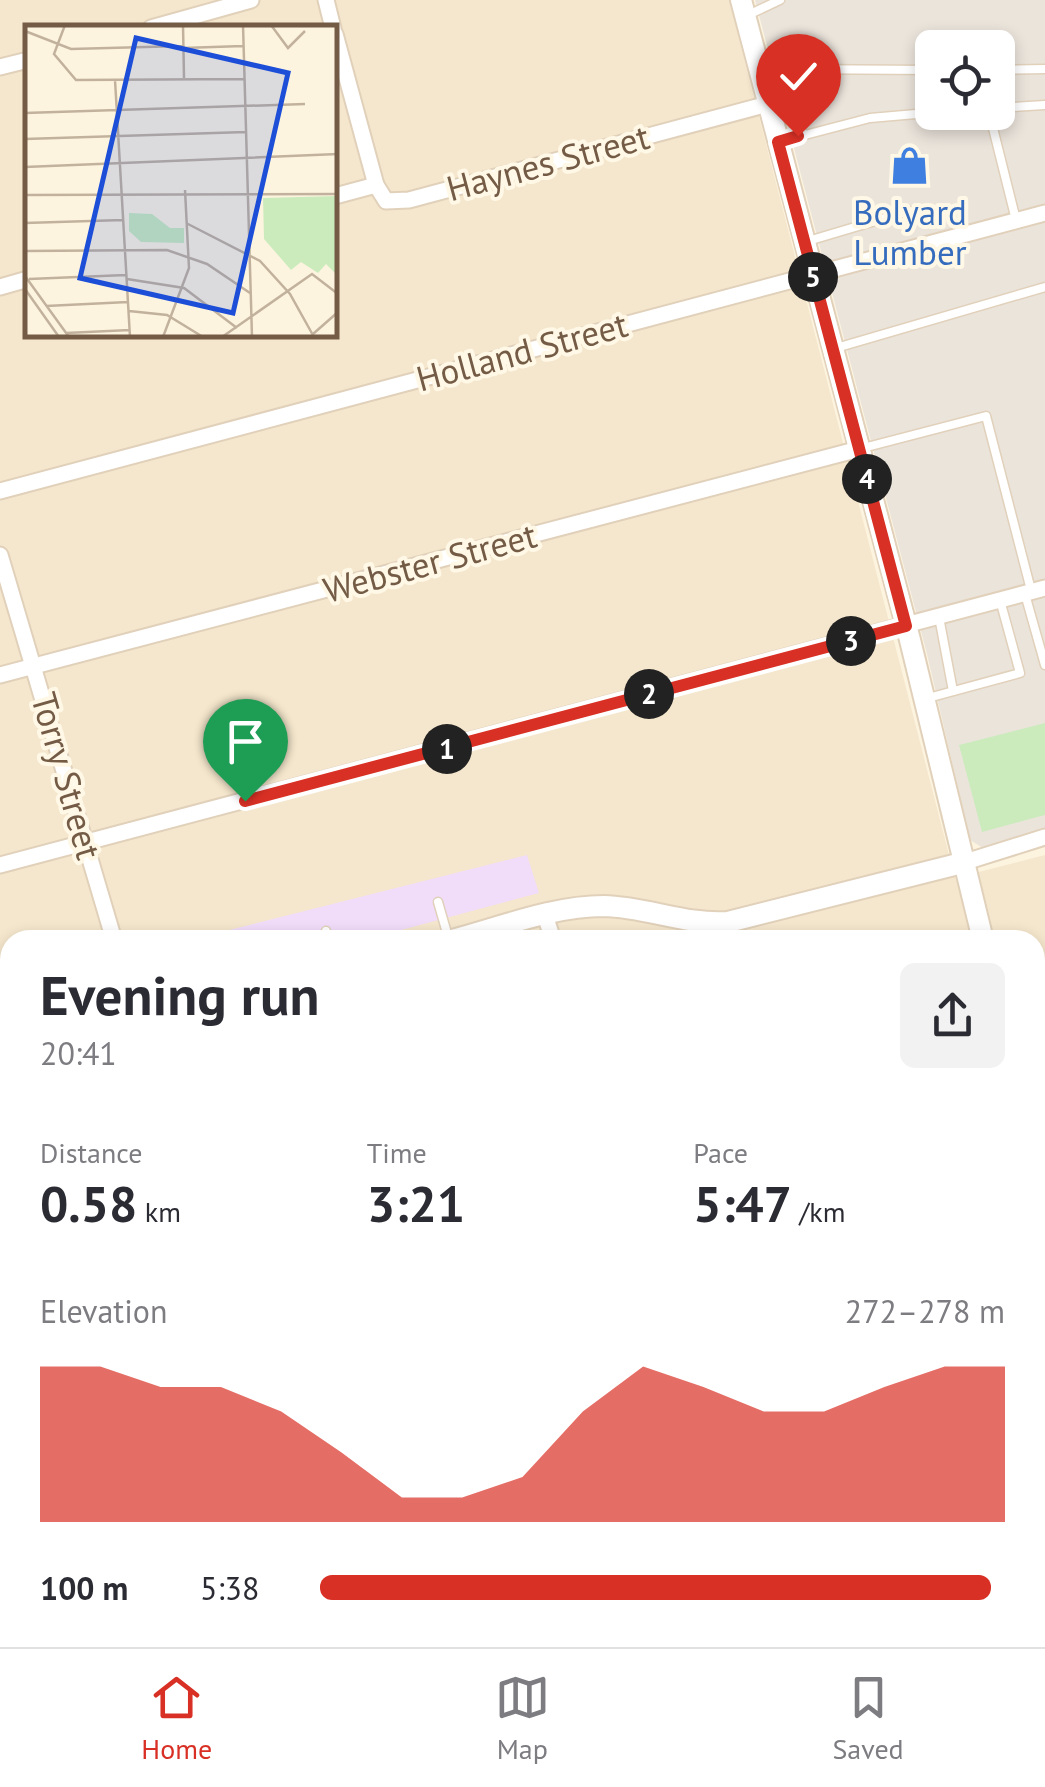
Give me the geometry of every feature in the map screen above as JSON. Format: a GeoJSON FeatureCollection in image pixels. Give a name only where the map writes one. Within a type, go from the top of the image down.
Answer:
{"type":"FeatureCollection","features":[{"type":"Feature","properties":{"kind":"street"},"geometry":{"type":"LineString","coordinates":[[161,25],[252,0]]}},
{"type":"Feature","properties":{"kind":"street"},"geometry":{"type":"LineString","coordinates":[[326,0],[333,25]]}},
{"type":"Feature","properties":{"kind":"street"},"geometry":{"type":"LineString","coordinates":[[744,8],[906,626],[979,930]]}},
{"type":"Feature","properties":{"kind":"street"},"geometry":{"type":"LineString","coordinates":[[338,45],[376,185],[338,195]]}},
{"type":"Feature","properties":{"kind":"street"},"geometry":{"type":"LineString","coordinates":[[0,67],[25,61]]}},
{"type":"Feature","properties":{"kind":"street","name":"Haynes Street"},"geometry":{"type":"LineString","coordinates":[[376,185],[386,201],[409,200],[768,104]]}},
{"type":"Feature","properties":{"kind":"street","name":"Holland Street"},"geometry":{"type":"LineString","coordinates":[[0,491],[1045,213]]}},
{"type":"Feature","properties":{"kind":"street"},"geometry":{"type":"LineString","coordinates":[[0,287],[25,281]]}},
{"type":"Feature","properties":{"kind":"street","name":"Webster Street"},"geometry":{"type":"LineString","coordinates":[[0,675],[859,449]]}},
{"type":"Feature","properties":{"kind":"street","name":"Torry Street"},"geometry":{"type":"LineString","coordinates":[[0,555],[111,930]]}},
{"type":"Feature","properties":{"kind":"street"},"geometry":{"type":"LineString","coordinates":[[0,865],[1034,591]]}},
{"type":"Feature","properties":{"kind":"street"},"geometry":{"type":"LineString","coordinates":[[489,930],[545,915],[603,906],[690,922],[728,922],[962,864],[1045,837]]}},
{"type":"Feature","properties":{"kind":"street"},"geometry":{"type":"LineString","coordinates":[[545,915],[549,930]]}},
{"type":"Feature","properties":{"kind":"lane"},"geometry":{"type":"LineString","coordinates":[[744,8],[780,0]]}},
{"type":"Feature","properties":{"kind":"lane"},"geometry":{"type":"LineString","coordinates":[[760,74],[782,69],[915,70]]}},
{"type":"Feature","properties":{"kind":"lane"},"geometry":{"type":"LineString","coordinates":[[1015,70],[1045,69]]}},
{"type":"Feature","properties":{"kind":"lane"},"geometry":{"type":"LineString","coordinates":[[1015,107],[1045,105]]}},
{"type":"Feature","properties":{"kind":"lane"},"geometry":{"type":"LineString","coordinates":[[778,142],[870,118],[915,114]]}},
{"type":"Feature","properties":{"kind":"lane"},"geometry":{"type":"LineString","coordinates":[[994,130],[1016,221]]}},
{"type":"Feature","properties":{"kind":"lane"},"geometry":{"type":"LineString","coordinates":[[804,242],[909,211]]}},
{"type":"Feature","properties":{"kind":"lane"},"geometry":{"type":"LineString","coordinates":[[832,348],[1045,287]]}},
{"type":"Feature","properties":{"kind":"lane"},"geometry":{"type":"LineString","coordinates":[[859,449],[986,416],[1034,591],[1045,666]]}},
{"type":"Feature","properties":{"kind":"lane"},"geometry":{"type":"LineString","coordinates":[[924,699],[1020,673],[1000,600]]}},
{"type":"Feature","properties":{"kind":"lane"},"geometry":{"type":"LineString","coordinates":[[939,616],[954,691]]}},
{"type":"Feature","properties":{"kind":"lane"},"geometry":{"type":"LineString","coordinates":[[438,902],[448,930]]}},
{"type":"Feature","properties":{"kind":"shaded area"},"geometry":{"type":"Polygon","coordinates":[[[0,0],[729,0],[955,878],[1045,855],[1045,930],[0,930],[0,0]]]}},
{"type":"Feature","properties":{"kind":"shaded area"},"geometry":{"type":"Polygon","coordinates":[[[755,0],[1045,0],[1045,828],[983,848],[970,840],[927,654],[755,0]]]}},
{"type":"Feature","properties":{"kind":"shaded area"},"geometry":{"type":"Polygon","coordinates":[[[527,855],[539,893],[401,930],[230,930],[527,855]]]}},
{"type":"Feature","properties":{"kind":"green space"},"geometry":{"type":"Polygon","coordinates":[[[1045,723],[1045,815],[982,832],[959,745],[1045,723]]]}},
{"type":"Feature","properties":{"kind":"place","name":"Bolyard Lumber"},"geometry":{"type":"Point","coordinates":[910,166]}},
{"type":"Feature","properties":{"kind":"route"},"geometry":{"type":"LineString","coordinates":[[245,801],[906,626],[778,142],[798,136]]}}]}
